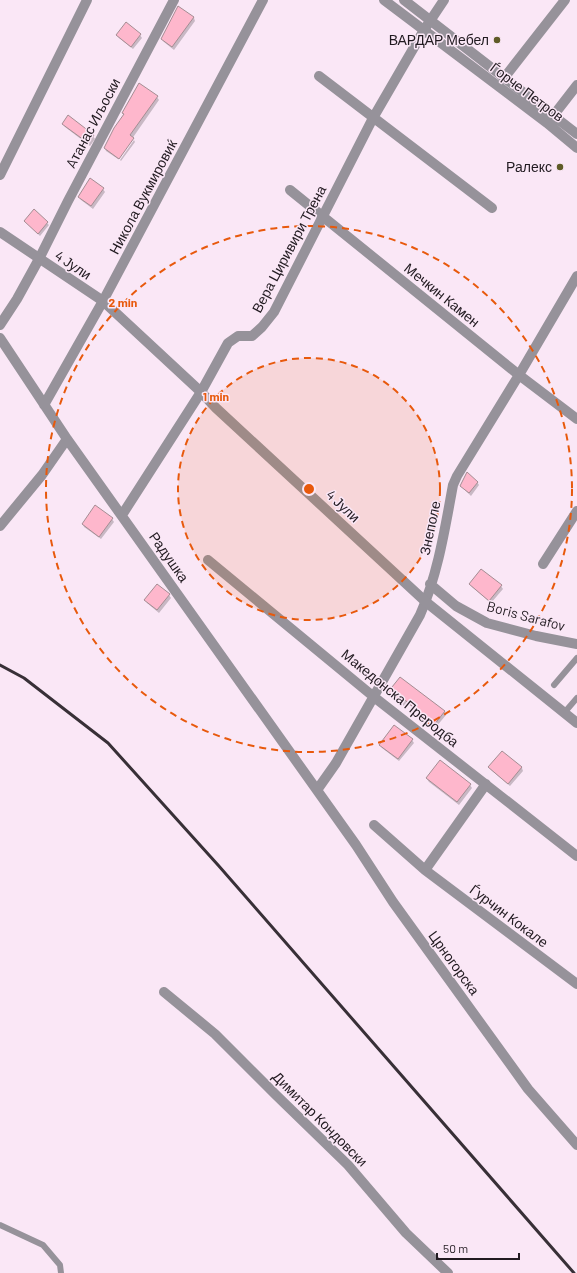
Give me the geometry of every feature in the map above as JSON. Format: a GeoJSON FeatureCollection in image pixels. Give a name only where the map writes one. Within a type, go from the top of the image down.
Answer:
{"type":"FeatureCollection","features":[{"type":"Feature","properties":{"kind":"street"},"geometry":{"type":"LineString","coordinates":[[0,175],[87,0]]}},
{"type":"Feature","properties":{"kind":"street","name":"Aтанас Иљоски"},"geometry":{"type":"LineString","coordinates":[[39,259],[174,0]]}},
{"type":"Feature","properties":{"kind":"street","name":"Никола Вукмировиќ"},"geometry":{"type":"LineString","coordinates":[[44,405],[103,301],[263,0]]}},
{"type":"Feature","properties":{"kind":"street","name":"Ѓорче Петров"},"geometry":{"type":"LineString","coordinates":[[384,0],[547,123],[577,148]]}},
{"type":"Feature","properties":{"kind":"street","name":"Ѓорче Петров"},"geometry":{"type":"LineString","coordinates":[[404,0],[577,134]]}},
{"type":"Feature","properties":{"kind":"street","name":"Вера Циривири Трена"},"geometry":{"type":"LineString","coordinates":[[122,515],[201,392],[228,343],[238,336],[252,336],[262,327],[274,312],[373,118],[424,30],[444,0]]}},
{"type":"Feature","properties":{"kind":"street"},"geometry":{"type":"LineString","coordinates":[[504,78],[566,0]]}},
{"type":"Feature","properties":{"kind":"street"},"geometry":{"type":"LineString","coordinates":[[319,76],[492,208]]}},
{"type":"Feature","properties":{"kind":"street"},"geometry":{"type":"LineString","coordinates":[[553,116],[577,85]]}},
{"type":"Feature","properties":{"kind":"street","name":"Мечкин Камен"},"geometry":{"type":"LineString","coordinates":[[290,190],[577,420]]}},
{"type":"Feature","properties":{"kind":"street","name":"4 Јули"},"geometry":{"type":"LineString","coordinates":[[0,232],[103,301],[201,392],[216,408],[426,602],[577,723]]}},
{"type":"Feature","properties":{"kind":"street"},"geometry":{"type":"LineString","coordinates":[[0,325],[17,299],[39,259]]}},
{"type":"Feature","properties":{"kind":"street","name":"Знеполе"},"geometry":{"type":"LineString","coordinates":[[317,790],[336,763],[426,602],[439,555],[453,485],[457,476],[519,375],[577,276]]}},
{"type":"Feature","properties":{"kind":"street","name":"Радушка"},"geometry":{"type":"LineString","coordinates":[[0,338],[67,439],[317,790]]}},
{"type":"Feature","properties":{"kind":"street"},"geometry":{"type":"LineString","coordinates":[[0,526],[42,475],[67,439]]}},
{"type":"Feature","properties":{"kind":"street"},"geometry":{"type":"LineString","coordinates":[[543,564],[577,511]]}},
{"type":"Feature","properties":{"kind":"street","name":"Македонска Преродба"},"geometry":{"type":"LineString","coordinates":[[208,560],[374,697],[577,856]]}},
{"type":"Feature","properties":{"kind":"street","name":"Boris Sarafov"},"geometry":{"type":"LineString","coordinates":[[430,584],[456,606],[487,623],[536,636],[577,644]]}},
{"type":"Feature","properties":{"kind":"street"},"geometry":{"type":"LineString","coordinates":[[425,870],[486,784]]}},
{"type":"Feature","properties":{"kind":"street","name":"Црногорска"},"geometry":{"type":"LineString","coordinates":[[317,790],[356,845],[393,902],[528,1089],[577,1145]]}},
{"type":"Feature","properties":{"kind":"street","name":"Ѓурчин Кокале"},"geometry":{"type":"LineString","coordinates":[[374,825],[425,870],[577,984]]}},
{"type":"Feature","properties":{"kind":"street","name":"Димитар Кондовски"},"geometry":{"type":"LineString","coordinates":[[164,992],[215,1034],[348,1165],[406,1233],[448,1273]]}},
{"type":"Feature","properties":{"kind":"lane"},"geometry":{"type":"LineString","coordinates":[[554,684],[577,658]]}},
{"type":"Feature","properties":{"kind":"lane"},"geometry":{"type":"LineString","coordinates":[[564,713],[577,698]]}},
{"type":"Feature","properties":{"kind":"lane"},"geometry":{"type":"LineString","coordinates":[[0,1225],[44,1245],[60,1265],[61,1273]]}},
{"type":"Feature","properties":{"kind":"building"},"geometry":{"type":"Polygon","coordinates":[[[178,6],[194,17],[172,47],[161,39],[178,6]]]}},
{"type":"Feature","properties":{"kind":"building"},"geometry":{"type":"Polygon","coordinates":[[[126,22],[141,34],[131,47],[116,35],[126,22]]]}},
{"type":"Feature","properties":{"kind":"building"},"geometry":{"type":"Polygon","coordinates":[[[139,83],[158,96],[130,135],[134,138],[119,159],[104,148],[114,128],[124,114],[122,113],[139,83]]]}},
{"type":"Feature","properties":{"kind":"building"},"geometry":{"type":"Polygon","coordinates":[[[68,115],[94,135],[88,143],[62,124],[68,115]]]}},
{"type":"Feature","properties":{"kind":"building"},"geometry":{"type":"Polygon","coordinates":[[[90,178],[104,188],[91,206],[78,197],[90,178]]]}},
{"type":"Feature","properties":{"kind":"building"},"geometry":{"type":"Polygon","coordinates":[[[34,209],[48,222],[38,234],[24,221],[34,209]]]}},
{"type":"Feature","properties":{"kind":"building"},"geometry":{"type":"Polygon","coordinates":[[[467,472],[478,482],[469,493],[460,486],[467,472]]]}},
{"type":"Feature","properties":{"kind":"building"},"geometry":{"type":"Polygon","coordinates":[[[95,505],[113,518],[99,537],[82,524],[95,505]]]}},
{"type":"Feature","properties":{"kind":"building"},"geometry":{"type":"Polygon","coordinates":[[[481,569],[502,585],[489,601],[469,584],[481,569]]]}},
{"type":"Feature","properties":{"kind":"building"},"geometry":{"type":"Polygon","coordinates":[[[157,584],[170,594],[157,610],[144,600],[157,584]]]}},
{"type":"Feature","properties":{"kind":"building"},"geometry":{"type":"Polygon","coordinates":[[[400,677],[445,711],[434,725],[405,700],[402,704],[388,692],[400,677]]]}},
{"type":"Feature","properties":{"kind":"building"},"geometry":{"type":"Polygon","coordinates":[[[394,725],[413,739],[398,759],[379,745],[394,725]]]}},
{"type":"Feature","properties":{"kind":"building"},"geometry":{"type":"Polygon","coordinates":[[[502,751],[522,767],[508,784],[488,767],[502,751]]]}},
{"type":"Feature","properties":{"kind":"building"},"geometry":{"type":"Polygon","coordinates":[[[440,760],[471,784],[457,802],[426,778],[440,760]]]}},
{"type":"Feature","properties":{"kind":"railway"},"geometry":{"type":"LineString","coordinates":[[0,665],[24,678],[108,743],[218,865],[574,1273]]}},
{"type":"Feature","properties":{"kind":"place","name":"ВАРДАР Мебел"},"geometry":{"type":"Point","coordinates":[497,40]}},
{"type":"Feature","properties":{"kind":"place","name":"Ралекс"},"geometry":{"type":"Point","coordinates":[560,167]}}]}
